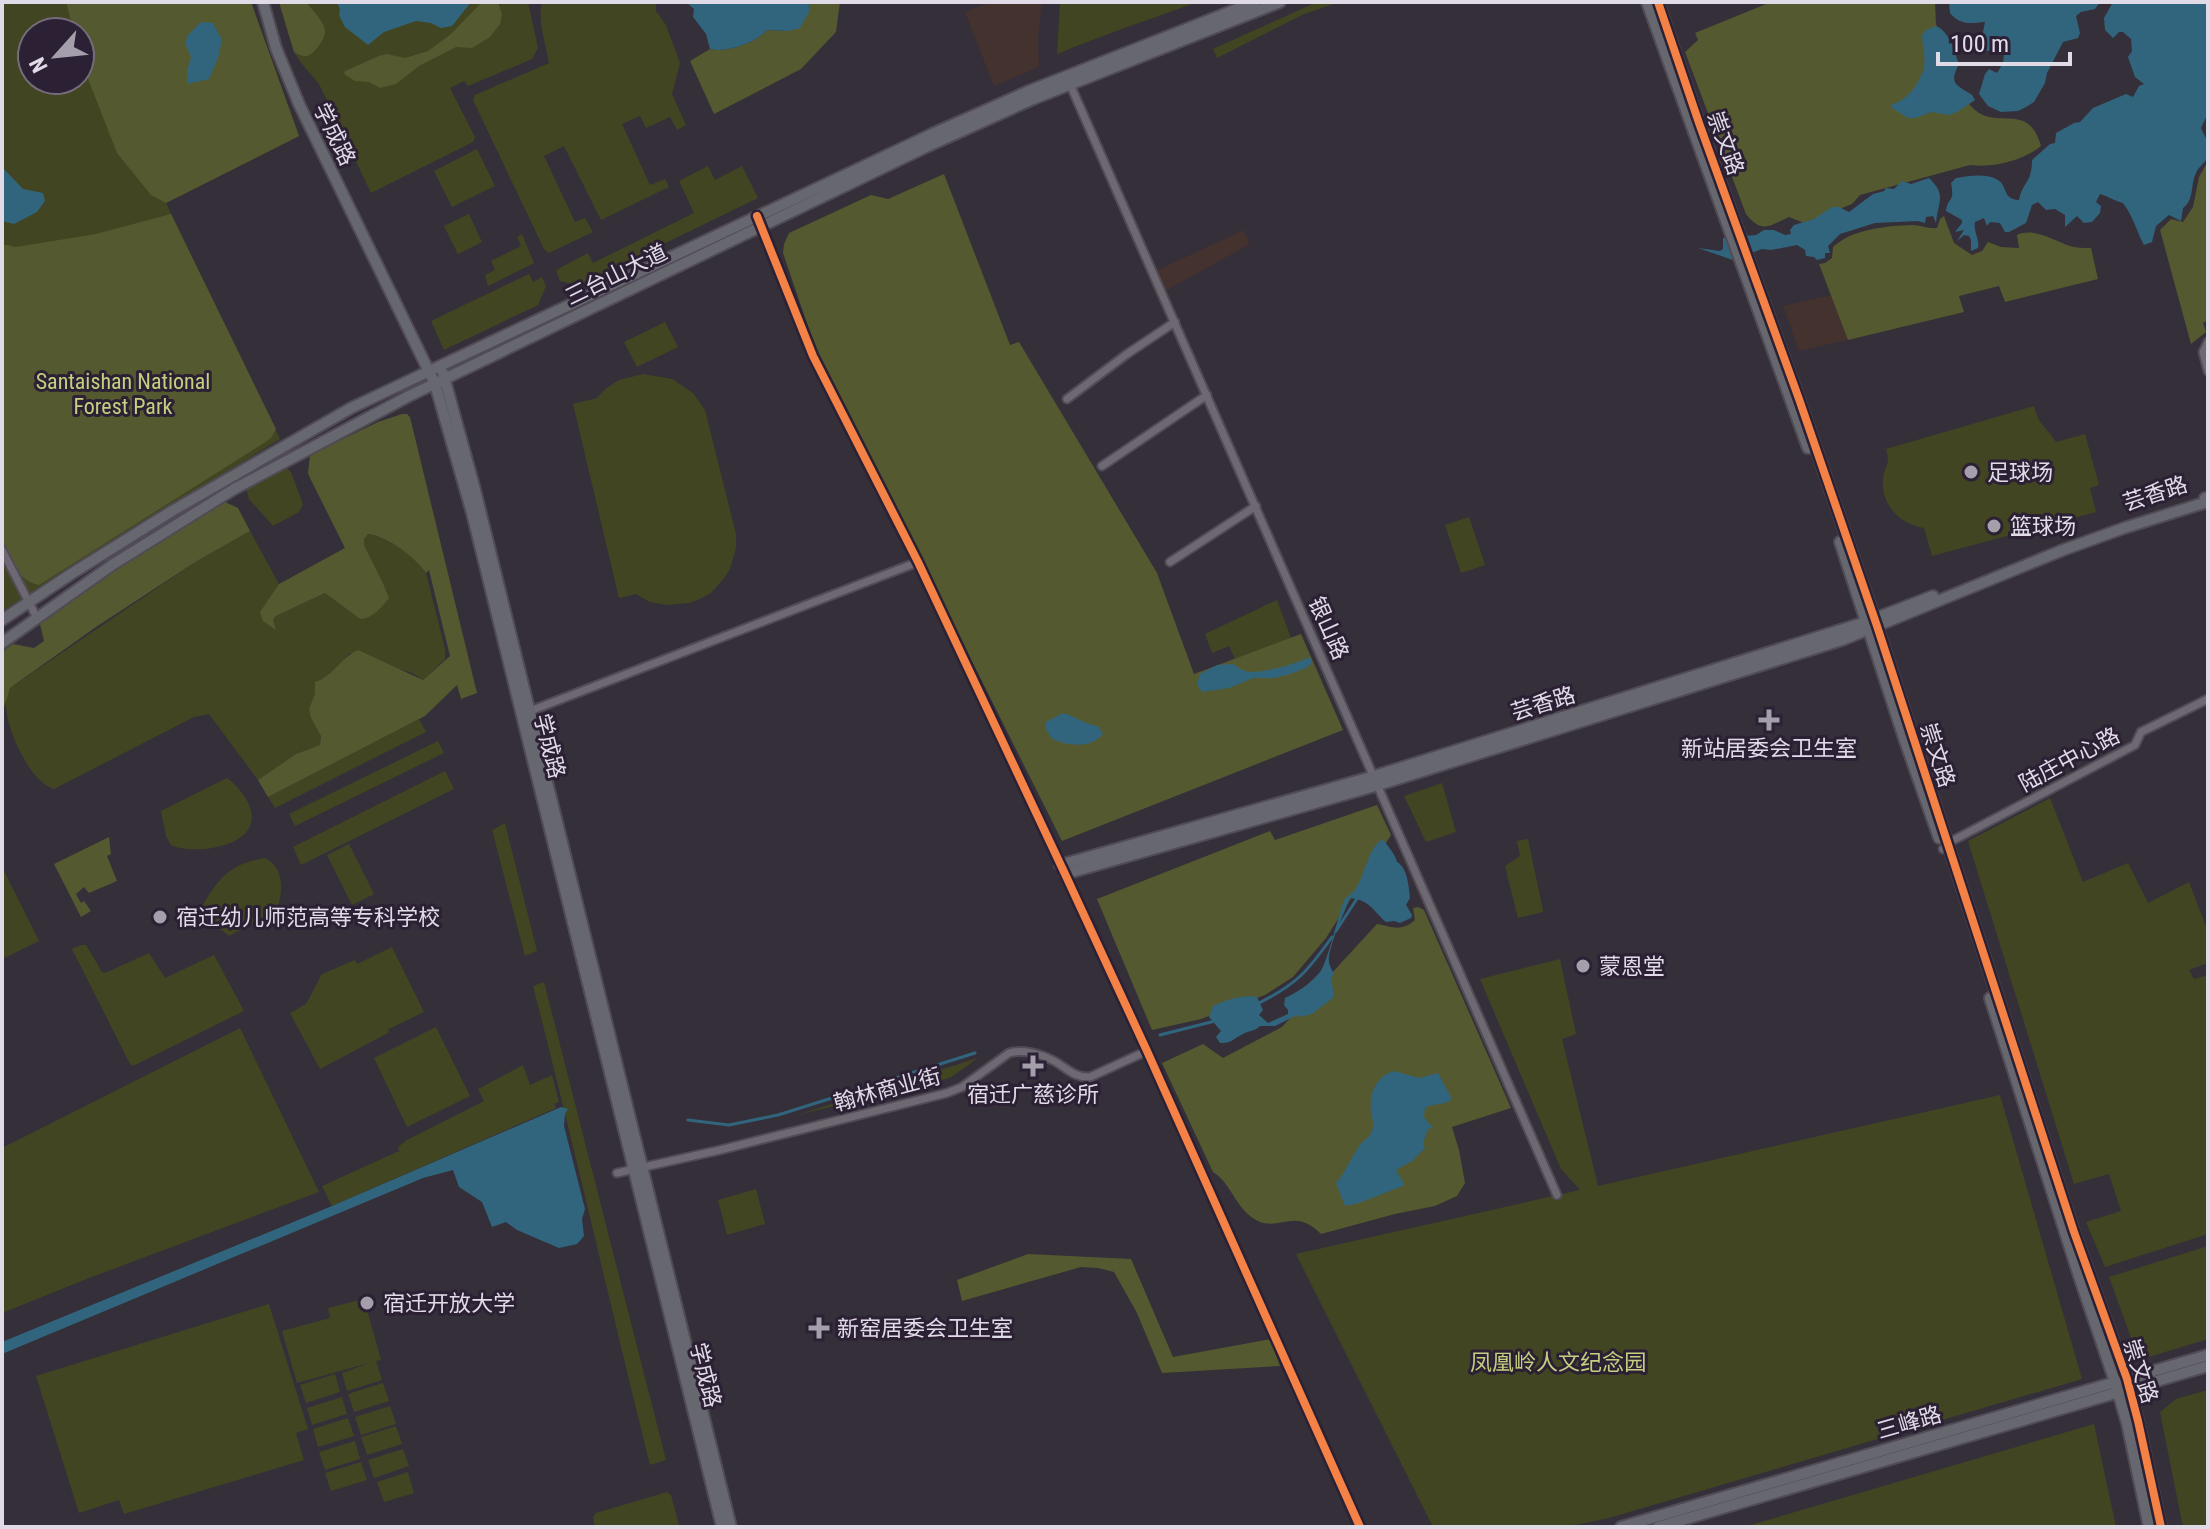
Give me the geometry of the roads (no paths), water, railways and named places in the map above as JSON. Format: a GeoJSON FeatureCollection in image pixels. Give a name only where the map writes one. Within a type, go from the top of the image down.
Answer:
{"type":"FeatureCollection","features":[{"type":"Feature","properties":{"kind":"main road","name":"学成路"},"geometry":{"type":"LineString","coordinates":[[263,2],[276,48],[299,104],[435,384],[472,513],[731,1527]]}},
{"type":"Feature","properties":{"kind":"main road","name":"三台山大道"},"geometry":{"type":"LineString","coordinates":[[2,620],[161,517],[271,452],[428,370],[1069,80],[1255,2]]}},
{"type":"Feature","properties":{"kind":"main road","name":"三台山大道"},"geometry":{"type":"LineString","coordinates":[[1069,80],[1280,2]]}},
{"type":"Feature","properties":{"kind":"main road","name":"崇文路"},"geometry":{"type":"LineString","coordinates":[[1647,2],[1871,624]]}},
{"type":"Feature","properties":{"kind":"main road","name":"崇文路"},"geometry":{"type":"LineString","coordinates":[[1658,2],[1799,399],[1946,846],[2080,1279],[2138,1421],[2161,1527]]}},
{"type":"Feature","properties":{"kind":"main road","name":"三台山大道"},"geometry":{"type":"LineString","coordinates":[[2,643],[112,565],[234,489],[759,221]]}},
{"type":"Feature","properties":{"kind":"main road","name":"学成路"},"geometry":{"type":"LineString","coordinates":[[440,365],[530,711],[722,1527]]}},
{"type":"Feature","properties":{"kind":"main road","name":"芸香路"},"geometry":{"type":"LineString","coordinates":[[1062,869],[1377,780],[1871,624],[2063,550],[2207,502],[2205,498],[2092,534],[1871,624]]}},
{"type":"Feature","properties":{"kind":"main road","name":"三峰路"},"geometry":{"type":"LineString","coordinates":[[1658,1527],[2122,1386],[2208,1355]]}},
{"type":"Feature","properties":{"kind":"main road","name":"三峰路"},"geometry":{"type":"LineString","coordinates":[[1621,1527],[2122,1386],[2208,1366]]}},
{"type":"Feature","properties":{"kind":"main road","name":"崇文路"},"geometry":{"type":"LineString","coordinates":[[2122,1386],[2149,1527]]}},
{"type":"Feature","properties":{"kind":"street","name":"银山路"},"geometry":{"type":"LineString","coordinates":[[1069,80],[1557,1195]]}},
{"type":"Feature","properties":{"kind":"street"},"geometry":{"type":"LineString","coordinates":[[759,221],[813,356],[918,562],[1062,869],[1360,1527]]}},
{"type":"Feature","properties":{"kind":"street"},"geometry":{"type":"LineString","coordinates":[[1067,399],[1175,322]]}},
{"type":"Feature","properties":{"kind":"street"},"geometry":{"type":"LineString","coordinates":[[2208,342],[2203,352],[2208,371]]}},
{"type":"Feature","properties":{"kind":"street"},"geometry":{"type":"LineString","coordinates":[[1102,466],[1207,395]]}},
{"type":"Feature","properties":{"kind":"street"},"geometry":{"type":"LineString","coordinates":[[1170,562],[1256,506]]}},
{"type":"Feature","properties":{"kind":"street"},"geometry":{"type":"LineString","coordinates":[[2,550],[37,618]]}},
{"type":"Feature","properties":{"kind":"street"},"geometry":{"type":"LineString","coordinates":[[530,711],[918,562]]}},
{"type":"Feature","properties":{"kind":"street","name":"陆庄中心路"},"geometry":{"type":"LineString","coordinates":[[1946,846],[2135,745],[2141,732],[2208,699]]}},
{"type":"Feature","properties":{"kind":"street","name":"翰林商业街"},"geometry":{"type":"LineString","coordinates":[[617,1173],[947,1093],[962,1087],[1009,1053],[1018,1050],[1053,1060],[1081,1078],[1090,1077],[1147,1051]]}},
{"type":"Feature","properties":{"kind":"water"},"geometry":{"type":"Polygon","coordinates":[[[337,2],[471,2],[452,26],[441,28],[416,21],[384,32],[368,45],[345,27],[337,2]]]}},
{"type":"Feature","properties":{"kind":"water"},"geometry":{"type":"Polygon","coordinates":[[[686,2],[809,2],[810,10],[800,28],[767,30],[748,43],[717,50],[710,49],[706,34],[693,17],[694,9],[686,2]]]}},
{"type":"Feature","properties":{"kind":"water"},"geometry":{"type":"Polygon","coordinates":[[[1949,2],[2100,2],[2095,9],[2076,16],[2080,33],[2078,38],[2063,42],[2034,102],[2018,111],[2001,112],[1988,106],[1979,94],[1985,74],[1989,69],[1997,73],[2004,54],[1983,50],[1981,42],[1985,22],[1966,23],[1958,20],[1950,13],[1949,2]]]}},
{"type":"Feature","properties":{"kind":"water"},"geometry":{"type":"Polygon","coordinates":[[[2113,2],[2208,2],[2208,113],[2201,128],[2208,152],[2196,173],[2181,221],[2169,215],[2156,226],[2152,242],[2144,245],[2123,203],[2106,196],[2100,194],[2096,202],[2101,206],[2100,213],[2092,222],[2084,223],[2077,216],[2065,227],[2065,215],[2055,209],[2046,210],[2038,202],[2032,205],[2026,223],[2009,232],[2005,232],[2000,223],[1990,222],[1987,226],[1984,218],[1975,222],[1978,248],[1971,251],[1969,236],[1964,235],[1957,241],[1964,230],[1955,232],[1962,220],[1946,211],[1952,197],[1951,183],[1956,178],[1992,177],[2003,185],[2010,197],[2019,200],[2031,173],[2032,160],[2055,143],[2056,133],[2080,122],[2093,108],[2126,94],[2133,97],[2139,86],[2144,84],[2135,77],[2128,57],[2132,51],[2131,39],[2123,32],[2113,38],[2105,30],[2104,18],[2113,2]]]}},
{"type":"Feature","properties":{"kind":"water"},"geometry":{"type":"Polygon","coordinates":[[[201,22],[213,23],[222,40],[218,58],[209,79],[187,84],[191,57],[185,43],[188,35],[201,22]]]}},
{"type":"Feature","properties":{"kind":"water"},"geometry":{"type":"Polygon","coordinates":[[[1936,26],[1948,37],[1959,64],[1954,76],[1956,84],[1975,100],[1949,115],[1931,112],[1908,118],[1892,108],[1892,104],[1907,95],[1920,79],[1924,63],[1922,35],[1936,26]]]}},
{"type":"Feature","properties":{"kind":"water"},"geometry":{"type":"Polygon","coordinates":[[[2,167],[23,189],[43,193],[45,201],[37,212],[14,224],[2,221],[2,167]]]}},
{"type":"Feature","properties":{"kind":"water"},"geometry":{"type":"Polygon","coordinates":[[[1929,178],[1940,194],[1936,223],[1933,216],[1926,217],[1925,223],[1875,223],[1840,234],[1828,246],[1830,253],[1825,253],[1825,258],[1817,260],[1806,256],[1805,250],[1797,245],[1762,249],[1733,260],[1698,248],[1720,251],[1723,249],[1723,238],[1756,235],[1764,230],[1791,234],[1794,225],[1814,219],[1832,207],[1849,212],[1873,194],[1886,188],[1894,189],[1902,181],[1911,184],[1929,178]]]}},
{"type":"Feature","properties":{"kind":"water"},"geometry":{"type":"Polygon","coordinates":[[[1310,657],[1312,663],[1306,668],[1287,675],[1253,678],[1229,688],[1202,692],[1197,684],[1200,674],[1217,665],[1233,664],[1246,671],[1258,672],[1310,657]]]}},
{"type":"Feature","properties":{"kind":"water"},"geometry":{"type":"Polygon","coordinates":[[[1063,713],[1098,726],[1103,734],[1092,742],[1079,745],[1052,739],[1046,722],[1063,713]]]}},
{"type":"Feature","properties":{"kind":"water"},"geometry":{"type":"Polygon","coordinates":[[[1383,839],[1405,872],[1410,898],[1406,905],[1411,918],[1400,923],[1386,922],[1367,904],[1350,898],[1329,956],[1334,974],[1331,977],[1334,997],[1312,1014],[1297,1015],[1275,1026],[1260,1026],[1230,1042],[1220,1043],[1216,1037],[1221,1031],[1209,1017],[1213,1006],[1252,996],[1257,997],[1263,1010],[1259,1015],[1268,1023],[1288,1014],[1285,998],[1304,987],[1320,972],[1344,900],[1358,885],[1373,849],[1383,839]]]}},
{"type":"Feature","properties":{"kind":"water"},"geometry":{"type":"Polygon","coordinates":[[[1394,1071],[1419,1078],[1438,1073],[1452,1099],[1425,1108],[1424,1117],[1433,1128],[1428,1129],[1423,1143],[1425,1148],[1412,1161],[1396,1170],[1403,1186],[1345,1206],[1336,1183],[1371,1133],[1371,1099],[1375,1087],[1382,1077],[1394,1071]]]}},
{"type":"Feature","properties":{"kind":"water"},"geometry":{"type":"Polygon","coordinates":[[[561,1107],[568,1109],[564,1126],[585,1209],[582,1219],[584,1236],[577,1244],[559,1248],[506,1222],[492,1227],[482,1202],[459,1187],[453,1170],[423,1178],[2,1354],[2,1342],[332,1206],[561,1107]]]}},
{"type":"Feature","properties":{"kind":"waterway"},"geometry":{"type":"LineString","coordinates":[[1336,931],[1358,897]]}},
{"type":"Feature","properties":{"kind":"waterway"},"geometry":{"type":"LineString","coordinates":[[1259,1003],[1300,976],[1332,937]]}},
{"type":"Feature","properties":{"kind":"waterway"},"geometry":{"type":"LineString","coordinates":[[1160,1035],[1215,1021]]}},
{"type":"Feature","properties":{"kind":"waterway"},"geometry":{"type":"LineString","coordinates":[[688,1120],[729,1125],[778,1115],[975,1053]]}},
{"type":"Feature","properties":{"kind":"place","name":"足球场"},"geometry":{"type":"Point","coordinates":[1971,472]}},
{"type":"Feature","properties":{"kind":"place","name":"篮球场"},"geometry":{"type":"Point","coordinates":[1994,526]}},
{"type":"Feature","properties":{"kind":"place","name":"新站居委会卫生室"},"geometry":{"type":"Point","coordinates":[1769,720]}},
{"type":"Feature","properties":{"kind":"place","name":"宿迁幼儿师范高等专科学校"},"geometry":{"type":"Point","coordinates":[160,917]}},
{"type":"Feature","properties":{"kind":"place","name":"蒙恩堂"},"geometry":{"type":"Point","coordinates":[1583,966]}},
{"type":"Feature","properties":{"kind":"place","name":"宿迁广慈诊所"},"geometry":{"type":"Point","coordinates":[1033,1066]}},
{"type":"Feature","properties":{"kind":"place","name":"宿迁开放大学"},"geometry":{"type":"Point","coordinates":[367,1303]}},
{"type":"Feature","properties":{"kind":"place","name":"新窑居委会卫生室"},"geometry":{"type":"Point","coordinates":[819,1328]}},
{"type":"Feature","properties":{"kind":"park label","name":"Santaishan National Forest Park"},"geometry":{"type":"Point","coordinates":[123,394]}},
{"type":"Feature","properties":{"kind":"park label","name":"凤凰岭人文纪念园"},"geometry":{"type":"Point","coordinates":[1558,1362]}}]}
